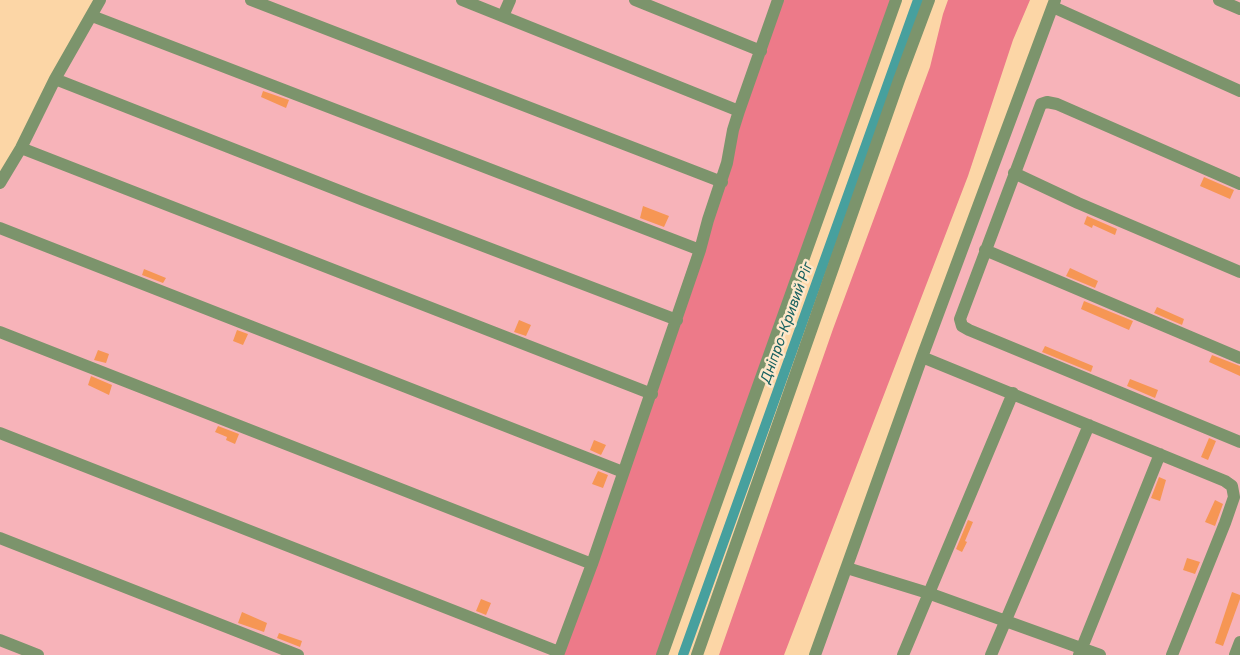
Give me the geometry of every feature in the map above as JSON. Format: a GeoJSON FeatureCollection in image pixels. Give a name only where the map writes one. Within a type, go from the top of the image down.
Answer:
{"type":"FeatureCollection","features":[{"type":"Feature","properties":{"kind":"street"},"geometry":{"type":"LineString","coordinates":[[0,183],[21,148],[54,79],[100,0]]}},
{"type":"Feature","properties":{"kind":"street"},"geometry":{"type":"LineString","coordinates":[[251,0],[722,182]]}},
{"type":"Feature","properties":{"kind":"street"},"geometry":{"type":"LineString","coordinates":[[462,0],[739,111]]}},
{"type":"Feature","properties":{"kind":"street"},"geometry":{"type":"LineString","coordinates":[[503,16],[510,0]]}},
{"type":"Feature","properties":{"kind":"street"},"geometry":{"type":"LineString","coordinates":[[635,0],[761,51]]}},
{"type":"Feature","properties":{"kind":"street"},"geometry":{"type":"LineString","coordinates":[[0,433],[559,653],[677,320],[708,220],[722,182],[739,111],[778,0]]}},
{"type":"Feature","properties":{"kind":"street"},"geometry":{"type":"LineString","coordinates":[[662,655],[896,0]]}},
{"type":"Feature","properties":{"kind":"street"},"geometry":{"type":"LineString","coordinates":[[697,655],[899,80],[929,0]]}},
{"type":"Feature","properties":{"kind":"street"},"geometry":{"type":"LineString","coordinates":[[1219,0],[1240,9]]}},
{"type":"Feature","properties":{"kind":"street"},"geometry":{"type":"LineString","coordinates":[[815,655],[922,357],[1054,3],[1240,91]]}},
{"type":"Feature","properties":{"kind":"street"},"geometry":{"type":"LineString","coordinates":[[92,16],[700,250]]}},
{"type":"Feature","properties":{"kind":"street"},"geometry":{"type":"LineString","coordinates":[[54,79],[677,320]]}},
{"type":"Feature","properties":{"kind":"street"},"geometry":{"type":"LineString","coordinates":[[1240,184],[1056,104],[1047,102],[1041,104],[960,319],[962,326],[1240,442]]}},
{"type":"Feature","properties":{"kind":"street"},"geometry":{"type":"LineString","coordinates":[[21,148],[652,394]]}},
{"type":"Feature","properties":{"kind":"street"},"geometry":{"type":"LineString","coordinates":[[992,170],[1013,175],[1240,272]]}},
{"type":"Feature","properties":{"kind":"street"},"geometry":{"type":"LineString","coordinates":[[0,228],[623,472]]}},
{"type":"Feature","properties":{"kind":"street"},"geometry":{"type":"LineString","coordinates":[[985,250],[1240,358]]}},
{"type":"Feature","properties":{"kind":"street"},"geometry":{"type":"LineString","coordinates":[[0,332],[592,564]]}},
{"type":"Feature","properties":{"kind":"street"},"geometry":{"type":"LineString","coordinates":[[922,357],[1225,481],[1232,486],[1234,497],[1225,523],[1172,655]]}},
{"type":"Feature","properties":{"kind":"street"},"geometry":{"type":"LineString","coordinates":[[903,655],[1013,393]]}},
{"type":"Feature","properties":{"kind":"street"},"geometry":{"type":"LineString","coordinates":[[991,655],[1089,425]]}},
{"type":"Feature","properties":{"kind":"street"},"geometry":{"type":"LineString","coordinates":[[1080,652],[1160,454]]}},
{"type":"Feature","properties":{"kind":"street"},"geometry":{"type":"LineString","coordinates":[[0,538],[298,655]]}},
{"type":"Feature","properties":{"kind":"street"},"geometry":{"type":"LineString","coordinates":[[847,568],[928,593],[1005,621],[1080,652],[1100,655]]}},
{"type":"Feature","properties":{"kind":"street"},"geometry":{"type":"LineString","coordinates":[[0,640],[38,655]]}},
{"type":"Feature","properties":{"kind":"street"},"geometry":{"type":"LineString","coordinates":[[1236,655],[1240,642]]}},
{"type":"Feature","properties":{"kind":"shaded area"},"geometry":{"type":"Polygon","coordinates":[[[100,0],[778,0],[727,163],[558,655],[0,655],[0,183],[100,0]]]}},
{"type":"Feature","properties":{"kind":"shaded area"},"geometry":{"type":"Polygon","coordinates":[[[778,0],[896,0],[662,655],[558,655],[778,0]]]}},
{"type":"Feature","properties":{"kind":"shaded area"},"geometry":{"type":"Polygon","coordinates":[[[948,0],[1030,0],[1013,40],[968,176],[784,655],[719,655],[833,329],[930,67],[948,0]]]}},
{"type":"Feature","properties":{"kind":"shaded area"},"geometry":{"type":"Polygon","coordinates":[[[1055,0],[1240,0],[1240,655],[815,655],[1055,0]]]}},
{"type":"Feature","properties":{"kind":"building"},"geometry":{"type":"Polygon","coordinates":[[[263,91],[289,100],[286,108],[261,97],[263,91]]]}},
{"type":"Feature","properties":{"kind":"building"},"geometry":{"type":"Polygon","coordinates":[[[1204,177],[1234,190],[1230,199],[1200,186],[1204,177]]]}},
{"type":"Feature","properties":{"kind":"building"},"geometry":{"type":"Polygon","coordinates":[[[643,206],[669,216],[664,227],[640,218],[643,206]]]}},
{"type":"Feature","properties":{"kind":"building"},"geometry":{"type":"Polygon","coordinates":[[[1087,216],[1117,229],[1115,235],[1093,225],[1092,228],[1084,224],[1087,216]]]}},
{"type":"Feature","properties":{"kind":"building"},"geometry":{"type":"Polygon","coordinates":[[[1070,268],[1098,281],[1095,288],[1066,276],[1070,268]]]}},
{"type":"Feature","properties":{"kind":"building"},"geometry":{"type":"Polygon","coordinates":[[[144,269],[166,278],[163,283],[142,275],[144,269]]]}},
{"type":"Feature","properties":{"kind":"building"},"geometry":{"type":"Polygon","coordinates":[[[1084,301],[1133,321],[1129,330],[1081,309],[1084,301]]]}},
{"type":"Feature","properties":{"kind":"building"},"geometry":{"type":"Polygon","coordinates":[[[1157,307],[1184,319],[1182,325],[1154,313],[1157,307]]]}},
{"type":"Feature","properties":{"kind":"building"},"geometry":{"type":"Polygon","coordinates":[[[519,320],[531,325],[526,336],[514,332],[519,320]]]}},
{"type":"Feature","properties":{"kind":"building"},"geometry":{"type":"Polygon","coordinates":[[[237,330],[248,334],[243,345],[233,341],[237,330]]]}},
{"type":"Feature","properties":{"kind":"building"},"geometry":{"type":"Polygon","coordinates":[[[1045,346],[1093,366],[1091,372],[1042,352],[1045,346]]]}},
{"type":"Feature","properties":{"kind":"building"},"geometry":{"type":"Polygon","coordinates":[[[98,350],[109,354],[106,363],[94,360],[98,350]]]}},
{"type":"Feature","properties":{"kind":"building"},"geometry":{"type":"Polygon","coordinates":[[[1212,355],[1240,366],[1240,376],[1209,362],[1212,355]]]}},
{"type":"Feature","properties":{"kind":"building"},"geometry":{"type":"Polygon","coordinates":[[[91,376],[112,385],[109,395],[88,385],[91,376]]]}},
{"type":"Feature","properties":{"kind":"building"},"geometry":{"type":"Polygon","coordinates":[[[1130,379],[1158,390],[1155,398],[1127,386],[1130,379]]]}},
{"type":"Feature","properties":{"kind":"building"},"geometry":{"type":"Polygon","coordinates":[[[218,426],[239,434],[235,444],[226,440],[227,437],[215,432],[218,426]]]}},
{"type":"Feature","properties":{"kind":"building"},"geometry":{"type":"Polygon","coordinates":[[[1209,438],[1216,441],[1208,460],[1201,457],[1209,438]]]}},
{"type":"Feature","properties":{"kind":"building"},"geometry":{"type":"Polygon","coordinates":[[[594,440],[606,445],[601,455],[590,450],[594,440]]]}},
{"type":"Feature","properties":{"kind":"building"},"geometry":{"type":"Polygon","coordinates":[[[598,471],[608,475],[603,488],[592,484],[598,471]]]}},
{"type":"Feature","properties":{"kind":"building"},"geometry":{"type":"Polygon","coordinates":[[[1159,477],[1166,480],[1160,501],[1151,498],[1159,477]]]}},
{"type":"Feature","properties":{"kind":"building"},"geometry":{"type":"Polygon","coordinates":[[[1215,500],[1223,504],[1215,526],[1205,522],[1215,500]]]}},
{"type":"Feature","properties":{"kind":"building"},"geometry":{"type":"Polygon","coordinates":[[[968,520],[973,522],[962,552],[956,549],[968,520]]]}},
{"type":"Feature","properties":{"kind":"building"},"geometry":{"type":"Polygon","coordinates":[[[1187,558],[1200,562],[1195,574],[1183,570],[1187,558]]]}},
{"type":"Feature","properties":{"kind":"building"},"geometry":{"type":"Polygon","coordinates":[[[1232,592],[1240,595],[1240,599],[1223,646],[1215,643],[1232,592]]]}},
{"type":"Feature","properties":{"kind":"building"},"geometry":{"type":"Polygon","coordinates":[[[481,599],[491,603],[486,615],[476,611],[481,599]]]}},
{"type":"Feature","properties":{"kind":"building"},"geometry":{"type":"Polygon","coordinates":[[[242,612],[267,623],[264,632],[238,623],[242,612]]]}},
{"type":"Feature","properties":{"kind":"building"},"geometry":{"type":"Polygon","coordinates":[[[279,633],[302,641],[300,647],[277,638],[279,633]]]}},
{"type":"Feature","properties":{"kind":"waterway","name":"Дніпро-Кривий Ріг"},"geometry":{"type":"LineString","coordinates":[[683,655],[918,0]]}}]}
